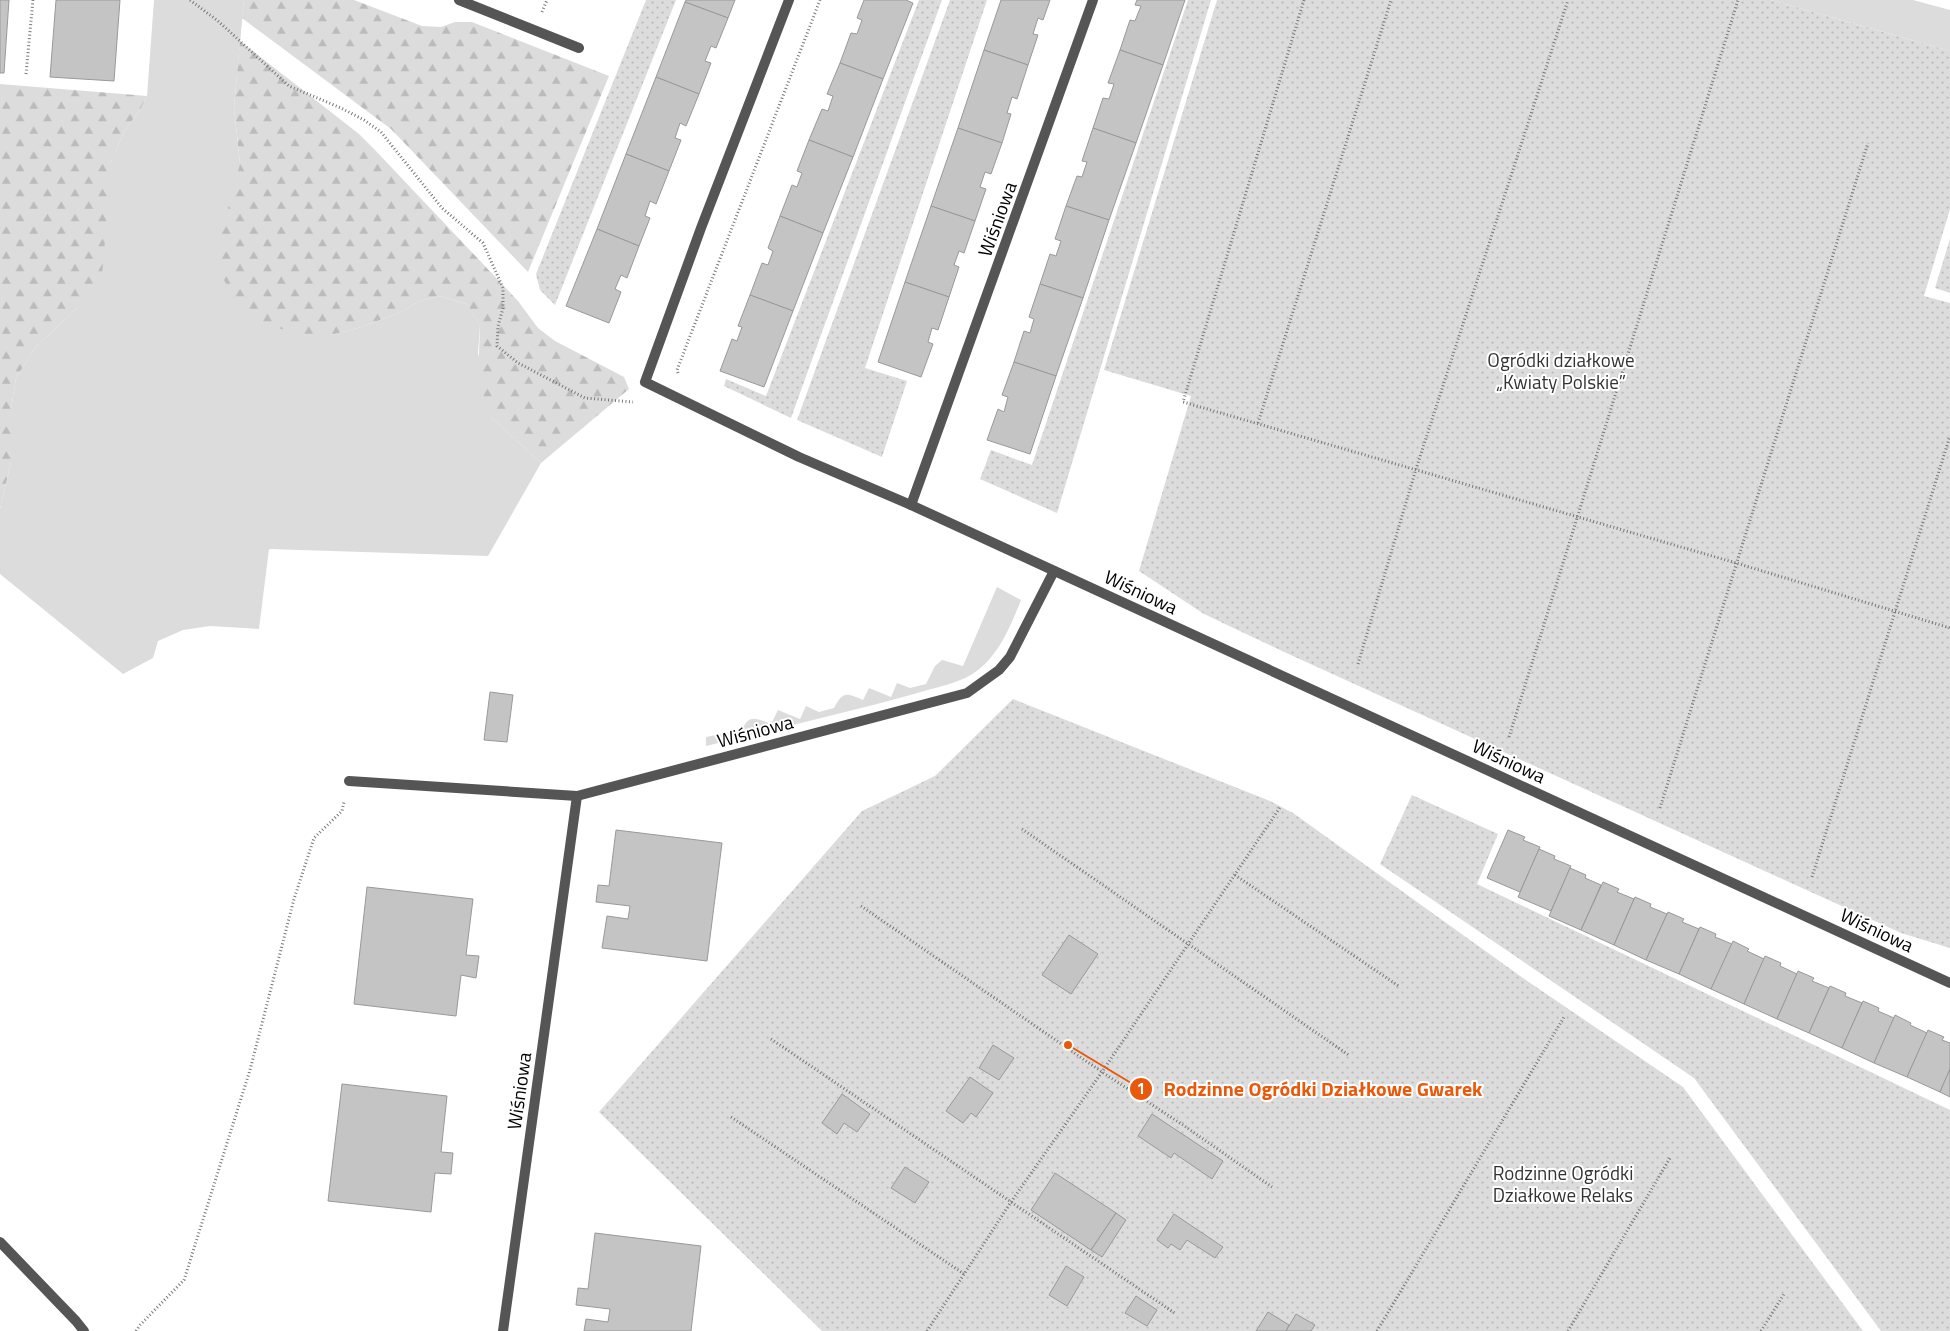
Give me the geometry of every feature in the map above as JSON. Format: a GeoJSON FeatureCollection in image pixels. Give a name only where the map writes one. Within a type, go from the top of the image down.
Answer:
{"type":"FeatureCollection","features":[{"type":"Feature","properties":{"kind":"lane"},"geometry":{"type":"LineString","coordinates":[[460,0],[579,48]]}},
{"type":"Feature","properties":{"kind":"lane"},"geometry":{"type":"LineString","coordinates":[[645,382],[701,228],[789,0]]}},
{"type":"Feature","properties":{"kind":"lane","name":"Wiśniowa"},"geometry":{"type":"LineString","coordinates":[[912,505],[1093,0]]}},
{"type":"Feature","properties":{"kind":"lane","name":"Wiśniowa"},"geometry":{"type":"LineString","coordinates":[[645,382],[799,457],[912,505],[1950,983]]}},
{"type":"Feature","properties":{"kind":"lane","name":"Wiśniowa"},"geometry":{"type":"LineString","coordinates":[[349,781],[577,796],[968,693],[999,670],[1010,657],[1054,571]]}},
{"type":"Feature","properties":{"kind":"lane","name":"Wiśniowa"},"geometry":{"type":"LineString","coordinates":[[503,1331],[577,796]]}},
{"type":"Feature","properties":{"kind":"lane"},"geometry":{"type":"LineString","coordinates":[[0,1242],[84,1331]]}},
{"type":"Feature","properties":{"kind":"path"},"geometry":{"type":"LineString","coordinates":[[26,74],[33,0]]}},
{"type":"Feature","properties":{"kind":"path"},"geometry":{"type":"LineString","coordinates":[[190,0],[218,21],[244,47],[289,86],[364,120],[380,132],[442,208],[483,243],[503,288],[503,308],[498,326],[497,346],[518,363],[585,398],[635,402],[645,382]]}},
{"type":"Feature","properties":{"kind":"path"},"geometry":{"type":"LineString","coordinates":[[678,376],[677,370],[820,0]]}},
{"type":"Feature","properties":{"kind":"path"},"geometry":{"type":"LineString","coordinates":[[1304,0],[1183,402],[1577,516],[1950,628]]}},
{"type":"Feature","properties":{"kind":"path"},"geometry":{"type":"LineString","coordinates":[[1258,423],[1391,0]]}},
{"type":"Feature","properties":{"kind":"path"},"geometry":{"type":"LineString","coordinates":[[1358,664],[1416,470],[1568,0]]}},
{"type":"Feature","properties":{"kind":"path"},"geometry":{"type":"LineString","coordinates":[[1509,738],[1738,0]]}},
{"type":"Feature","properties":{"kind":"path"},"geometry":{"type":"LineString","coordinates":[[1660,808],[1868,142]]}},
{"type":"Feature","properties":{"kind":"path"},"geometry":{"type":"LineString","coordinates":[[1812,877],[1950,436]]}},
{"type":"Feature","properties":{"kind":"path"},"geometry":{"type":"LineString","coordinates":[[136,1331],[184,1280],[250,1070],[294,899],[314,838],[342,811],[349,781]]}},
{"type":"Feature","properties":{"kind":"path"},"geometry":{"type":"LineString","coordinates":[[927,1331],[1011,1202],[1102,1072],[1281,806]]}},
{"type":"Feature","properties":{"kind":"path"},"geometry":{"type":"LineString","coordinates":[[1022,828],[1350,1056]]}},
{"type":"Feature","properties":{"kind":"path"},"geometry":{"type":"LineString","coordinates":[[1235,875],[1400,987]]}},
{"type":"Feature","properties":{"kind":"path"},"geometry":{"type":"LineString","coordinates":[[861,906],[1102,1072],[1186,1126],[1272,1187]]}},
{"type":"Feature","properties":{"kind":"path"},"geometry":{"type":"LineString","coordinates":[[1377,1331],[1564,1017]]}},
{"type":"Feature","properties":{"kind":"path"},"geometry":{"type":"LineString","coordinates":[[771,1039],[1176,1314]]}},
{"type":"Feature","properties":{"kind":"path"},"geometry":{"type":"LineString","coordinates":[[731,1117],[964,1274]]}},
{"type":"Feature","properties":{"kind":"path"},"geometry":{"type":"LineString","coordinates":[[1568,1331],[1670,1158]]}},
{"type":"Feature","properties":{"kind":"path"},"geometry":{"type":"LineString","coordinates":[[1762,1331],[1784,1294]]}},
{"type":"Feature","properties":{"kind":"green space"},"geometry":{"type":"Polygon","coordinates":[[[154,0],[244,0],[234,107],[240,164],[331,335],[358,328],[399,313],[420,301],[440,296],[466,304],[480,325],[478,353],[492,418],[541,463],[488,556],[269,549],[259,629],[210,626],[183,630],[158,641],[153,658],[123,674],[0,574],[0,509],[11,462],[11,409],[16,378],[35,348],[78,307],[112,159],[125,130],[140,110],[147,96],[154,0]]]}},
{"type":"Feature","properties":{"kind":"green space"},"geometry":{"type":"Polygon","coordinates":[[[244,0],[354,0],[422,26],[441,27],[455,22],[472,22],[609,76],[528,272],[391,129],[242,18],[244,0]]]}},
{"type":"Feature","properties":{"kind":"green space"},"geometry":{"type":"Polygon","coordinates":[[[646,0],[676,0],[555,305],[540,290],[536,274],[646,0]]]}},
{"type":"Feature","properties":{"kind":"green space"},"geometry":{"type":"Polygon","coordinates":[[[919,0],[942,0],[791,418],[724,386],[726,379],[766,396],[919,0]]]}},
{"type":"Feature","properties":{"kind":"green space"},"geometry":{"type":"Polygon","coordinates":[[[950,0],[987,0],[865,368],[907,381],[882,457],[797,420],[950,0]]]}},
{"type":"Feature","properties":{"kind":"green space"},"geometry":{"type":"Polygon","coordinates":[[[1188,0],[1211,0],[1057,513],[980,479],[991,450],[1032,465],[1188,0]]]}},
{"type":"Feature","properties":{"kind":"green space","name":"Ogródki działkowe „Kwiaty Polskie”"},"geometry":{"type":"Polygon","coordinates":[[[1217,0],[1771,0],[1950,51],[1950,209],[1924,296],[1950,303],[1950,948],[1901,933],[1282,651],[1204,614],[1139,571],[1191,396],[1104,370],[1217,0]]]}},
{"type":"Feature","properties":{"kind":"green space"},"geometry":{"type":"Polygon","coordinates":[[[1771,0],[1913,0],[1950,10],[1950,51],[1771,0]]]}},
{"type":"Feature","properties":{"kind":"green space"},"geometry":{"type":"Polygon","coordinates":[[[240,41],[359,134],[518,301],[538,328],[555,341],[624,377],[629,389],[541,463],[492,418],[478,382],[480,325],[466,304],[440,296],[420,301],[399,313],[358,328],[309,338],[254,320],[235,301],[223,278],[219,257],[221,235],[240,164],[234,107],[240,41]]]}},
{"type":"Feature","properties":{"kind":"green space"},"geometry":{"type":"Polygon","coordinates":[[[0,84],[147,96],[140,110],[125,130],[112,159],[102,275],[78,307],[35,348],[16,378],[11,409],[11,462],[0,509],[0,84]]]}},
{"type":"Feature","properties":{"kind":"green space"},"geometry":{"type":"Polygon","coordinates":[[[1950,239],[1950,293],[1935,288],[1950,239]]]}},
{"type":"Feature","properties":{"kind":"green space"},"geometry":{"type":"Polygon","coordinates":[[[997,587],[1021,600],[999,647],[986,663],[972,675],[947,685],[888,701],[706,746],[706,737],[742,730],[751,719],[758,719],[771,724],[778,710],[800,719],[806,706],[819,712],[834,708],[845,695],[863,700],[869,688],[891,697],[897,683],[910,688],[926,684],[935,666],[942,660],[963,666],[997,587]]]}},
{"type":"Feature","properties":{"kind":"green space","name":"Rodzinne Ogródki Działkowe Relaks"},"geometry":{"type":"Polygon","coordinates":[[[1013,699],[1270,801],[1293,813],[1523,978],[1683,1087],[1863,1331],[822,1331],[599,1112],[862,811],[935,776],[1013,699]]]}},
{"type":"Feature","properties":{"kind":"green space"},"geometry":{"type":"Polygon","coordinates":[[[1412,795],[1498,834],[1477,884],[1950,1110],[1950,1331],[1881,1331],[1694,1078],[1380,864],[1412,795]]]}},
{"type":"Feature","properties":{"kind":"building"},"geometry":{"type":"Polygon","coordinates":[[[0,0],[9,0],[4,73],[0,73],[0,0]]]}},
{"type":"Feature","properties":{"kind":"building"},"geometry":{"type":"Polygon","coordinates":[[[56,0],[120,0],[114,81],[50,77],[56,0]]]}},
{"type":"Feature","properties":{"kind":"building"},"geometry":{"type":"Polygon","coordinates":[[[686,0],[735,0],[728,18],[685,2],[686,0]]]}},
{"type":"Feature","properties":{"kind":"building"},"geometry":{"type":"Polygon","coordinates":[[[864,0],[906,0],[913,3],[883,79],[840,63],[851,33],[857,34],[862,20],[857,18],[864,0]]]}},
{"type":"Feature","properties":{"kind":"building"},"geometry":{"type":"Polygon","coordinates":[[[1001,0],[1050,0],[1043,20],[1038,18],[1033,34],[1038,35],[1028,65],[984,50],[1001,0]]]}},
{"type":"Feature","properties":{"kind":"building"},"geometry":{"type":"Polygon","coordinates":[[[1137,0],[1185,0],[1163,65],[1120,50],[1130,20],[1135,21],[1141,6],[1135,5],[1137,0]]]}},
{"type":"Feature","properties":{"kind":"building"},"geometry":{"type":"Polygon","coordinates":[[[685,2],[728,18],[716,48],[711,46],[705,61],[711,63],[699,94],[656,77],[685,2]]]}},
{"type":"Feature","properties":{"kind":"building"},"geometry":{"type":"Polygon","coordinates":[[[984,50],[1028,65],[1017,99],[1012,97],[1007,113],[1011,114],[1002,143],[958,128],[984,50]]]}},
{"type":"Feature","properties":{"kind":"building"},"geometry":{"type":"Polygon","coordinates":[[[1120,50],[1163,65],[1136,143],[1093,128],[1103,98],[1109,99],[1114,84],[1108,83],[1120,50]]]}},
{"type":"Feature","properties":{"kind":"building"},"geometry":{"type":"Polygon","coordinates":[[[840,63],[883,79],[853,157],[809,140],[822,109],[828,111],[833,96],[827,94],[840,63]]]}},
{"type":"Feature","properties":{"kind":"building"},"geometry":{"type":"Polygon","coordinates":[[[656,77],[699,94],[686,126],[680,123],[675,138],[681,140],[669,171],[626,154],[656,77]]]}},
{"type":"Feature","properties":{"kind":"building"},"geometry":{"type":"Polygon","coordinates":[[[958,128],[1002,143],[991,174],[985,172],[980,187],[986,189],[975,221],[931,206],[958,128]]]}},
{"type":"Feature","properties":{"kind":"building"},"geometry":{"type":"Polygon","coordinates":[[[1093,128],[1136,143],[1109,220],[1066,206],[1077,176],[1082,177],[1087,162],[1082,161],[1093,128]]]}},
{"type":"Feature","properties":{"kind":"building"},"geometry":{"type":"Polygon","coordinates":[[[809,140],[853,157],[823,233],[780,216],[792,185],[797,187],[802,173],[797,171],[809,140]]]}},
{"type":"Feature","properties":{"kind":"building"},"geometry":{"type":"Polygon","coordinates":[[[626,154],[669,171],[656,204],[650,201],[645,216],[650,218],[639,246],[597,229],[626,154]]]}},
{"type":"Feature","properties":{"kind":"building"},"geometry":{"type":"Polygon","coordinates":[[[931,206],[975,221],[964,253],[959,251],[954,265],[959,267],[949,297],[905,282],[931,206]]]}},
{"type":"Feature","properties":{"kind":"building"},"geometry":{"type":"Polygon","coordinates":[[[1066,206],[1109,220],[1083,298],[1040,284],[1050,254],[1056,256],[1061,241],[1055,239],[1066,206]]]}},
{"type":"Feature","properties":{"kind":"building"},"geometry":{"type":"Polygon","coordinates":[[[780,216],[823,233],[793,311],[750,295],[762,263],[768,265],[773,251],[768,248],[780,216]]]}},
{"type":"Feature","properties":{"kind":"building"},"geometry":{"type":"Polygon","coordinates":[[[597,229],[639,246],[627,278],[621,275],[615,289],[621,292],[609,323],[566,306],[597,229]]]}},
{"type":"Feature","properties":{"kind":"building"},"geometry":{"type":"Polygon","coordinates":[[[905,282],[949,297],[938,330],[932,328],[928,342],[933,344],[921,377],[878,362],[905,282]]]}},
{"type":"Feature","properties":{"kind":"building"},"geometry":{"type":"Polygon","coordinates":[[[1040,284],[1083,298],[1056,376],[1014,362],[1024,331],[1030,333],[1034,319],[1029,317],[1040,284]]]}},
{"type":"Feature","properties":{"kind":"building"},"geometry":{"type":"Polygon","coordinates":[[[750,295],[793,311],[764,387],[720,371],[732,339],[737,341],[742,327],[738,326],[750,295]]]}},
{"type":"Feature","properties":{"kind":"building"},"geometry":{"type":"Polygon","coordinates":[[[1014,362],[1056,376],[1030,454],[987,440],[998,409],[1004,412],[1008,397],[1002,395],[1014,362]]]}},
{"type":"Feature","properties":{"kind":"building"},"geometry":{"type":"Polygon","coordinates":[[[490,692],[513,695],[507,742],[484,740],[490,692]]]}},
{"type":"Feature","properties":{"kind":"building"},"geometry":{"type":"Polygon","coordinates":[[[616,830],[722,843],[707,961],[602,948],[607,916],[628,919],[630,906],[596,902],[598,885],[609,886],[616,830]]]}},
{"type":"Feature","properties":{"kind":"building"},"geometry":{"type":"Polygon","coordinates":[[[1508,830],[1525,837],[1523,840],[1540,847],[1520,892],[1487,878],[1508,830]]]}},
{"type":"Feature","properties":{"kind":"building"},"geometry":{"type":"Polygon","coordinates":[[[1539,849],[1555,856],[1554,859],[1571,866],[1551,911],[1518,897],[1539,849]]]}},
{"type":"Feature","properties":{"kind":"building"},"geometry":{"type":"Polygon","coordinates":[[[1570,868],[1586,875],[1585,878],[1601,885],[1581,930],[1549,916],[1570,868]]]}},
{"type":"Feature","properties":{"kind":"building"},"geometry":{"type":"Polygon","coordinates":[[[1603,882],[1619,889],[1617,892],[1634,899],[1614,945],[1581,930],[1603,882]]]}},
{"type":"Feature","properties":{"kind":"building"},"geometry":{"type":"Polygon","coordinates":[[[367,887],[473,899],[466,955],[479,956],[476,978],[461,975],[456,1016],[354,1004],[367,887]]]}},
{"type":"Feature","properties":{"kind":"building"},"geometry":{"type":"Polygon","coordinates":[[[1635,897],[1651,904],[1650,907],[1667,914],[1646,960],[1614,945],[1635,897]]]}},
{"type":"Feature","properties":{"kind":"building"},"geometry":{"type":"Polygon","coordinates":[[[1668,912],[1684,919],[1682,922],[1699,929],[1679,974],[1646,960],[1668,912]]]}},
{"type":"Feature","properties":{"kind":"building"},"geometry":{"type":"Polygon","coordinates":[[[1700,927],[1716,934],[1715,937],[1732,944],[1711,989],[1679,974],[1700,927]]]}},
{"type":"Feature","properties":{"kind":"building"},"geometry":{"type":"Polygon","coordinates":[[[1069,935],[1098,954],[1071,994],[1042,975],[1069,935]]]}},
{"type":"Feature","properties":{"kind":"building"},"geometry":{"type":"Polygon","coordinates":[[[1733,941],[1749,949],[1747,951],[1764,959],[1744,1004],[1711,989],[1733,941]]]}},
{"type":"Feature","properties":{"kind":"building"},"geometry":{"type":"Polygon","coordinates":[[[1765,956],[1781,963],[1780,966],[1797,974],[1777,1019],[1744,1004],[1765,956]]]}},
{"type":"Feature","properties":{"kind":"building"},"geometry":{"type":"Polygon","coordinates":[[[1798,971],[1814,978],[1812,981],[1829,988],[1809,1033],[1777,1019],[1798,971]]]}},
{"type":"Feature","properties":{"kind":"building"},"geometry":{"type":"Polygon","coordinates":[[[1830,986],[1846,993],[1845,996],[1862,1003],[1842,1048],[1809,1033],[1830,986]]]}},
{"type":"Feature","properties":{"kind":"building"},"geometry":{"type":"Polygon","coordinates":[[[1863,1001],[1879,1008],[1878,1011],[1894,1018],[1874,1063],[1842,1048],[1863,1001]]]}},
{"type":"Feature","properties":{"kind":"building"},"geometry":{"type":"Polygon","coordinates":[[[1895,1015],[1927,1033],[1907,1077],[1874,1063],[1895,1015]]]}},
{"type":"Feature","properties":{"kind":"building"},"geometry":{"type":"Polygon","coordinates":[[[1928,1030],[1944,1037],[1942,1040],[1950,1043],[1950,1069],[1940,1092],[1907,1077],[1928,1030]]]}},
{"type":"Feature","properties":{"kind":"building"},"geometry":{"type":"Polygon","coordinates":[[[993,1045],[1014,1058],[999,1080],[979,1068],[993,1045]]]}},
{"type":"Feature","properties":{"kind":"building"},"geometry":{"type":"Polygon","coordinates":[[[1950,1069],[1950,1097],[1940,1092],[1950,1069]]]}},
{"type":"Feature","properties":{"kind":"building"},"geometry":{"type":"Polygon","coordinates":[[[970,1077],[993,1093],[976,1117],[971,1113],[963,1123],[946,1111],[970,1077]]]}},
{"type":"Feature","properties":{"kind":"building"},"geometry":{"type":"Polygon","coordinates":[[[342,1084],[447,1096],[441,1152],[453,1153],[451,1174],[435,1173],[431,1212],[328,1201],[342,1084]]]}},
{"type":"Feature","properties":{"kind":"building"},"geometry":{"type":"Polygon","coordinates":[[[842,1094],[870,1114],[857,1132],[844,1123],[837,1134],[822,1123],[842,1094]]]}},
{"type":"Feature","properties":{"kind":"building"},"geometry":{"type":"Polygon","coordinates":[[[1152,1114],[1223,1161],[1212,1179],[1174,1153],[1171,1158],[1138,1136],[1152,1114]]]}},
{"type":"Feature","properties":{"kind":"building"},"geometry":{"type":"Polygon","coordinates":[[[905,1167],[929,1182],[915,1203],[891,1188],[905,1167]]]}},
{"type":"Feature","properties":{"kind":"building"},"geometry":{"type":"Polygon","coordinates":[[[1055,1173],[1116,1213],[1091,1250],[1031,1210],[1055,1173]]]}},
{"type":"Feature","properties":{"kind":"building"},"geometry":{"type":"Polygon","coordinates":[[[1116,1213],[1126,1220],[1102,1257],[1091,1250],[1116,1213]]]}},
{"type":"Feature","properties":{"kind":"building"},"geometry":{"type":"Polygon","coordinates":[[[1174,1214],[1223,1247],[1215,1258],[1187,1240],[1180,1250],[1171,1244],[1168,1248],[1157,1240],[1174,1214]]]}},
{"type":"Feature","properties":{"kind":"building"},"geometry":{"type":"Polygon","coordinates":[[[595,1233],[701,1246],[691,1331],[584,1331],[586,1319],[608,1322],[610,1309],[576,1305],[578,1288],[588,1289],[595,1233]]]}},
{"type":"Feature","properties":{"kind":"building"},"geometry":{"type":"Polygon","coordinates":[[[1066,1266],[1084,1277],[1067,1306],[1049,1295],[1066,1266]]]}},
{"type":"Feature","properties":{"kind":"building"},"geometry":{"type":"Polygon","coordinates":[[[1136,1296],[1157,1310],[1147,1326],[1125,1313],[1136,1296]]]}},
{"type":"Feature","properties":{"kind":"building"},"geometry":{"type":"Polygon","coordinates":[[[1268,1312],[1289,1325],[1286,1331],[1256,1331],[1268,1312]]]}},
{"type":"Feature","properties":{"kind":"building"},"geometry":{"type":"Polygon","coordinates":[[[1296,1314],[1315,1325],[1311,1331],[1286,1331],[1296,1314]]]}},
{"type":"Feature","properties":{"kind":"place","name":"Rodzinne Ogródki Działkowe Gwarek"},"geometry":{"type":"Point","coordinates":[1068,1045]}}]}
